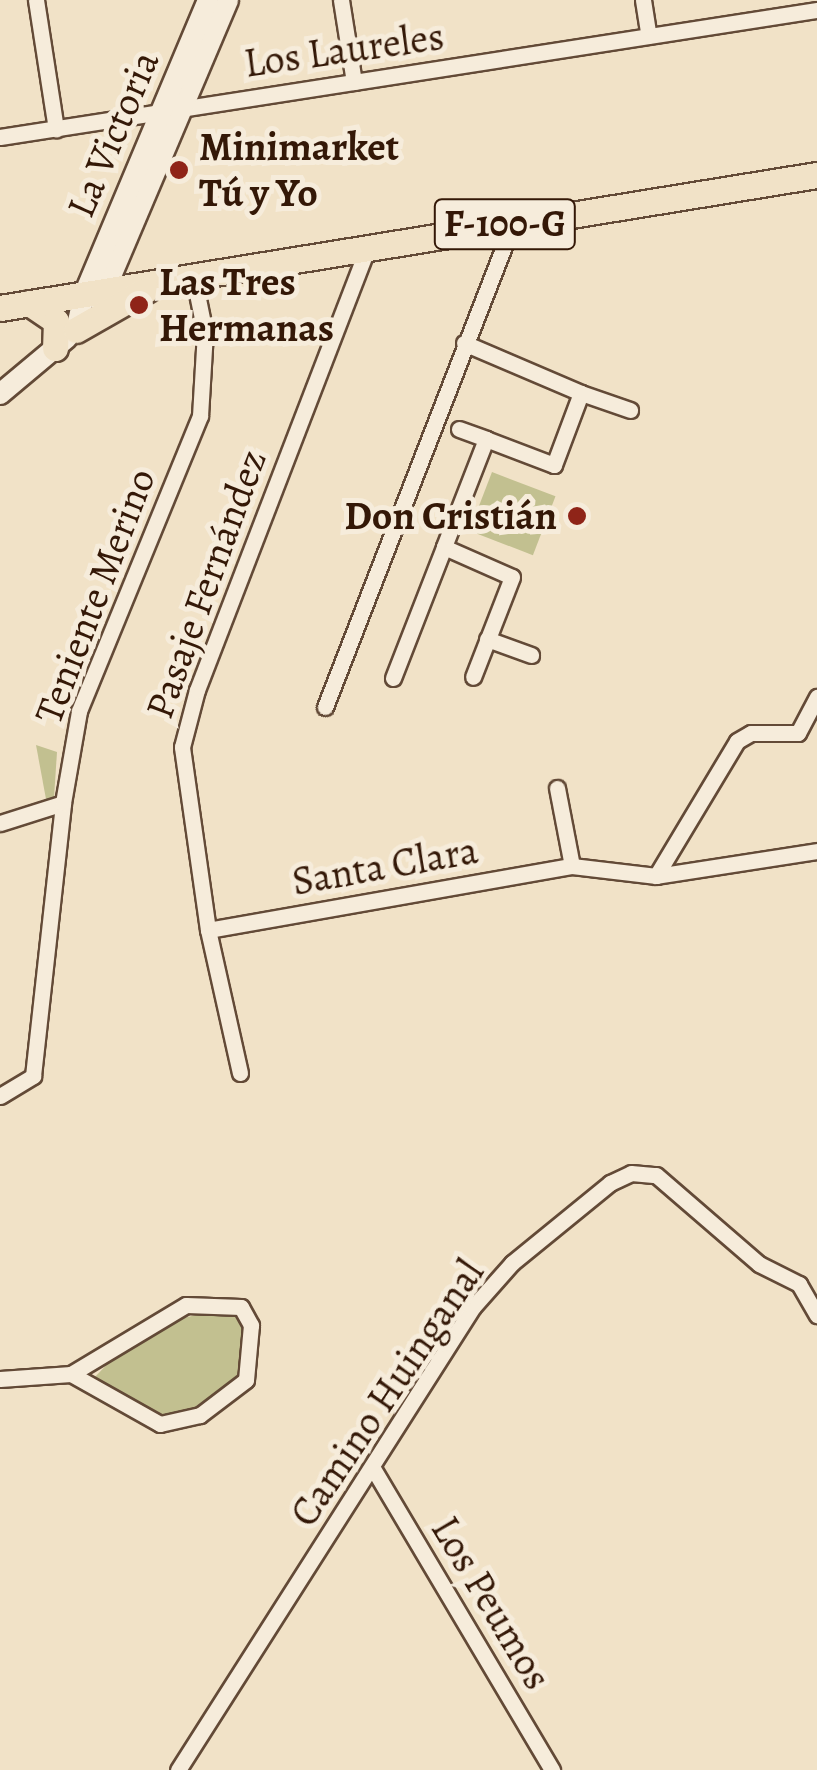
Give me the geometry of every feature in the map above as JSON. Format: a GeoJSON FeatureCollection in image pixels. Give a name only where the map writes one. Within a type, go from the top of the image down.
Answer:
{"type":"FeatureCollection","features":[{"type":"Feature","properties":{"kind":"main road","name":"F-100-G"},"geometry":{"type":"LineString","coordinates":[[0,308],[817,175]]}},
{"type":"Feature","properties":{"kind":"main road"},"geometry":{"type":"LineString","coordinates":[[76,330],[164,280]]}},
{"type":"Feature","properties":{"kind":"main road"},"geometry":{"type":"LineString","coordinates":[[30,304],[56,321],[55,348]]}},
{"type":"Feature","properties":{"kind":"street"},"geometry":{"type":"LineString","coordinates":[[36,0],[56,129]]}},
{"type":"Feature","properties":{"kind":"street","name":"La Victoria"},"geometry":{"type":"LineString","coordinates":[[95,293],[161,110],[208,0]]}},
{"type":"Feature","properties":{"kind":"street","name":"La Victoria"},"geometry":{"type":"LineString","coordinates":[[95,293],[184,105],[228,0]]}},
{"type":"Feature","properties":{"kind":"street"},"geometry":{"type":"LineString","coordinates":[[341,0],[354,82]]}},
{"type":"Feature","properties":{"kind":"street"},"geometry":{"type":"LineString","coordinates":[[643,0],[649,36]]}},
{"type":"Feature","properties":{"kind":"street","name":"Los Laureles"},"geometry":{"type":"LineString","coordinates":[[0,138],[184,105],[817,10]]}},
{"type":"Feature","properties":{"kind":"street"},"geometry":{"type":"LineString","coordinates":[[325,706],[512,223]]}},
{"type":"Feature","properties":{"kind":"street","name":"Pasaje Fernández"},"geometry":{"type":"LineString","coordinates":[[240,1073],[208,930],[183,766],[186,724],[368,246]]}},
{"type":"Feature","properties":{"kind":"street","name":"Teniente Merino"},"geometry":{"type":"LineString","coordinates":[[0,1096],[29,1085],[36,1065],[63,804],[80,712],[200,416],[207,374],[192,274]]}},
{"type":"Feature","properties":{"kind":"street"},"geometry":{"type":"LineString","coordinates":[[0,394],[76,330],[95,293]]}},
{"type":"Feature","properties":{"kind":"street"},"geometry":{"type":"LineString","coordinates":[[464,342],[630,410]]}},
{"type":"Feature","properties":{"kind":"street"},"geometry":{"type":"LineString","coordinates":[[458,428],[554,465],[581,393]]}},
{"type":"Feature","properties":{"kind":"street"},"geometry":{"type":"LineString","coordinates":[[393,678],[486,439]]}},
{"type":"Feature","properties":{"kind":"street"},"geometry":{"type":"LineString","coordinates":[[444,548],[512,577],[474,677]]}},
{"type":"Feature","properties":{"kind":"street"},"geometry":{"type":"LineString","coordinates":[[487,639],[530,654]]}},
{"type":"Feature","properties":{"kind":"street"},"geometry":{"type":"LineString","coordinates":[[656,876],[737,741],[751,734],[798,734],[817,697]]}},
{"type":"Feature","properties":{"kind":"street"},"geometry":{"type":"LineString","coordinates":[[558,788],[572,866]]}},
{"type":"Feature","properties":{"kind":"street"},"geometry":{"type":"LineString","coordinates":[[0,823],[63,804]]}},
{"type":"Feature","properties":{"kind":"street","name":"Santa Clara"},"geometry":{"type":"LineString","coordinates":[[208,930],[572,866],[656,876],[817,851]]}},
{"type":"Feature","properties":{"kind":"street","name":"Camino Huinganal"},"geometry":{"type":"LineString","coordinates":[[178,1770],[374,1470],[473,1306],[512,1263],[610,1184],[631,1174],[656,1175],[760,1264],[798,1284],[817,1315]]}},
{"type":"Feature","properties":{"kind":"street"},"geometry":{"type":"LineString","coordinates":[[0,1379],[70,1374],[186,1305],[240,1307],[251,1325],[246,1380],[200,1416],[160,1424],[70,1374]]}},
{"type":"Feature","properties":{"kind":"street","name":"Los Peumos"},"geometry":{"type":"LineString","coordinates":[[374,1470],[552,1770]]}},
{"type":"Feature","properties":{"kind":"shaded area"},"geometry":{"type":"Polygon","coordinates":[[[492,472],[555,496],[533,555],[469,531],[492,472]]]}},
{"type":"Feature","properties":{"kind":"shaded area"},"geometry":{"type":"Polygon","coordinates":[[[36,745],[57,752],[54,798],[46,799],[36,745]]]}},
{"type":"Feature","properties":{"kind":"shaded area"},"geometry":{"type":"Polygon","coordinates":[[[225,1308],[238,1317],[248,1347],[244,1375],[225,1399],[162,1420],[92,1380],[118,1353],[171,1321],[225,1308]]]}},
{"type":"Feature","properties":{"kind":"place","name":"Minimarket Tú y Yo"},"geometry":{"type":"Point","coordinates":[179,170]}},
{"type":"Feature","properties":{"kind":"place","name":"Las Tres Hermanas"},"geometry":{"type":"Point","coordinates":[139,305]}},
{"type":"Feature","properties":{"kind":"place","name":"Don Cristián"},"geometry":{"type":"Point","coordinates":[577,516]}}]}
